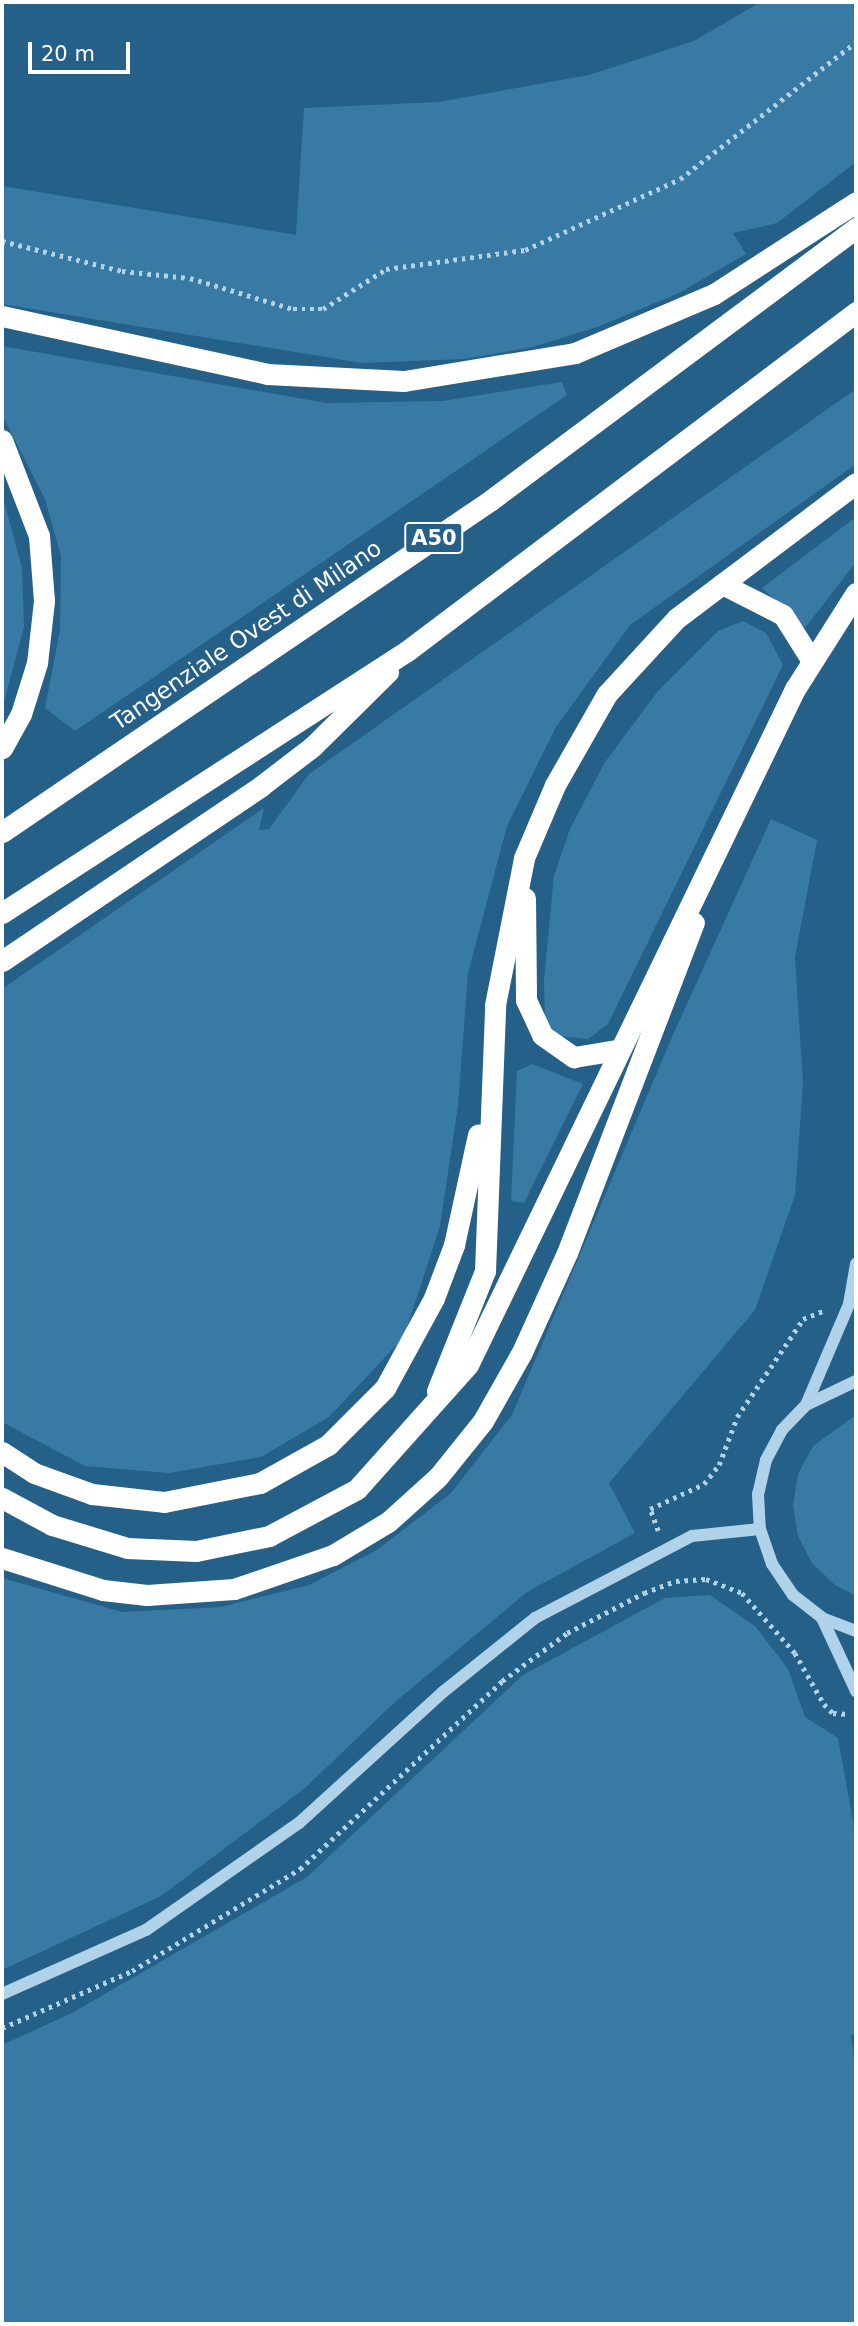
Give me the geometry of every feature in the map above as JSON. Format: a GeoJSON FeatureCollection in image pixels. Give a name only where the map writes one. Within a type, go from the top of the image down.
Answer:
{"type":"FeatureCollection","features":[{"type":"Feature","properties":{"kind":"highway"},"geometry":{"type":"LineString","coordinates":[[2,316],[267,374],[404,381],[575,353],[713,294],[856,202]]}},
{"type":"Feature","properties":{"kind":"highway","name":"Tangenziale Ovest di Milano"},"geometry":{"type":"LineString","coordinates":[[2,832],[491,500],[856,229]]}},
{"type":"Feature","properties":{"kind":"highway"},"geometry":{"type":"LineString","coordinates":[[2,913],[407,651],[856,312]]}},
{"type":"Feature","properties":{"kind":"highway"},"geometry":{"type":"LineString","coordinates":[[2,440],[38,536],[44,601],[37,663],[21,714],[2,748]]}},
{"type":"Feature","properties":{"kind":"highway"},"geometry":{"type":"LineString","coordinates":[[424,1418],[462,1338],[485,1271],[489,1074],[495,1004],[524,858],[555,785],[607,694],[677,618],[856,482]]}},
{"type":"Feature","properties":{"kind":"highway"},"geometry":{"type":"LineString","coordinates":[[722,584],[783,615],[812,661]]}},
{"type":"Feature","properties":{"kind":"highway"},"geometry":{"type":"LineString","coordinates":[[2,1498],[51,1525],[127,1548],[196,1551],[270,1536],[357,1489],[424,1418],[468,1365],[519,1270],[617,1050],[812,661],[856,593]]}},
{"type":"Feature","properties":{"kind":"highway"},"geometry":{"type":"LineString","coordinates":[[2,961],[312,747],[407,651]]}},
{"type":"Feature","properties":{"kind":"highway"},"geometry":{"type":"LineString","coordinates":[[2,1558],[103,1590],[175,1595],[234,1589],[333,1555],[388,1522],[438,1477],[483,1421],[522,1352],[567,1253],[739,807]]}},
{"type":"Feature","properties":{"kind":"highway"},"geometry":{"type":"LineString","coordinates":[[524,858],[526,1000],[542,1035],[573,1057],[617,1050]]}},
{"type":"Feature","properties":{"kind":"highway"},"geometry":{"type":"LineString","coordinates":[[2,1452],[34,1473],[92,1494],[164,1502],[260,1483],[328,1445],[385,1388],[434,1298],[454,1245],[489,1074]]}},
{"type":"Feature","properties":{"kind":"street"},"geometry":{"type":"LineString","coordinates":[[806,1405],[849,1304],[856,1264]]}},
{"type":"Feature","properties":{"kind":"street"},"geometry":{"type":"LineString","coordinates":[[856,1381],[806,1405],[782,1430],[766,1460],[758,1494],[760,1529],[772,1564],[793,1595],[822,1618],[856,1631]]}},
{"type":"Feature","properties":{"kind":"street"},"geometry":{"type":"LineString","coordinates":[[2,1994],[146,1930],[266,1846],[535,1618],[692,1536],[760,1529]]}},
{"type":"Feature","properties":{"kind":"street"},"geometry":{"type":"LineString","coordinates":[[822,1618],[856,1691]]}},
{"type":"Feature","properties":{"kind":"path"},"geometry":{"type":"LineString","coordinates":[[2,241],[122,271],[190,278],[293,309],[323,309],[386,269],[524,250],[680,179],[856,42]]}},
{"type":"Feature","properties":{"kind":"path"},"geometry":{"type":"LineString","coordinates":[[650,1508],[704,1484],[719,1465],[737,1417],[803,1319],[815,1312]]}},
{"type":"Feature","properties":{"kind":"path"},"geometry":{"type":"LineString","coordinates":[[676,1581],[706,1579],[743,1593],[795,1653],[824,1704],[845,1714]]}},
{"type":"Feature","properties":{"kind":"shaded area"},"geometry":{"type":"Polygon","coordinates":[[[761,2],[856,2],[856,162],[777,223],[733,233],[746,254],[679,293],[600,326],[533,347],[463,359],[362,363],[2,304],[2,186],[296,235],[304,108],[439,102],[589,75],[694,41],[761,2]]]}},
{"type":"Feature","properties":{"kind":"shaded area"},"geometry":{"type":"Polygon","coordinates":[[[2,346],[326,403],[443,401],[562,382],[567,395],[75,731],[45,708],[60,630],[61,556],[45,499],[2,415],[2,346]]]}},
{"type":"Feature","properties":{"kind":"shaded area"},"geometry":{"type":"Polygon","coordinates":[[[856,389],[856,464],[630,625],[556,727],[507,826],[468,973],[458,1106],[440,1226],[404,1337],[329,1417],[261,1457],[169,1473],[85,1466],[2,1422],[2,989],[264,808],[259,830],[269,829],[309,774],[856,389]]]}},
{"type":"Feature","properties":{"kind":"shaded area"},"geometry":{"type":"Polygon","coordinates":[[[2,494],[22,568],[24,627],[2,709],[2,494]]]}},
{"type":"Feature","properties":{"kind":"shaded area"},"geometry":{"type":"Polygon","coordinates":[[[856,517],[856,562],[805,628],[762,588],[856,517]]]}},
{"type":"Feature","properties":{"kind":"shaded area"},"geometry":{"type":"Polygon","coordinates":[[[743,621],[766,633],[783,665],[608,1024],[588,1039],[557,1036],[545,1021],[544,981],[554,876],[570,829],[605,762],[658,691],[718,631],[743,621]]]}},
{"type":"Feature","properties":{"kind":"shaded area"},"geometry":{"type":"Polygon","coordinates":[[[771,819],[817,840],[795,957],[803,1083],[795,1195],[755,1310],[609,1483],[635,1533],[527,1592],[396,1701],[305,1788],[161,1896],[2,1970],[2,1578],[122,1612],[221,1607],[309,1585],[377,1550],[451,1493],[512,1415],[672,1037],[771,819]]]}},
{"type":"Feature","properties":{"kind":"shaded area"},"geometry":{"type":"Polygon","coordinates":[[[532,1064],[583,1084],[524,1203],[511,1201],[517,1071],[532,1064]]]}},
{"type":"Feature","properties":{"kind":"shaded area"},"geometry":{"type":"Polygon","coordinates":[[[856,1415],[856,1596],[835,1585],[812,1563],[798,1536],[793,1505],[798,1474],[813,1446],[856,1415]]]}},
{"type":"Feature","properties":{"kind":"shaded area"},"geometry":{"type":"Polygon","coordinates":[[[710,1595],[756,1627],[788,1669],[805,1717],[838,1738],[856,1838],[856,2034],[851,2035],[856,2070],[856,2324],[2,2324],[2,2045],[72,2013],[307,1877],[523,1675],[665,1598],[710,1595]]]}}]}
